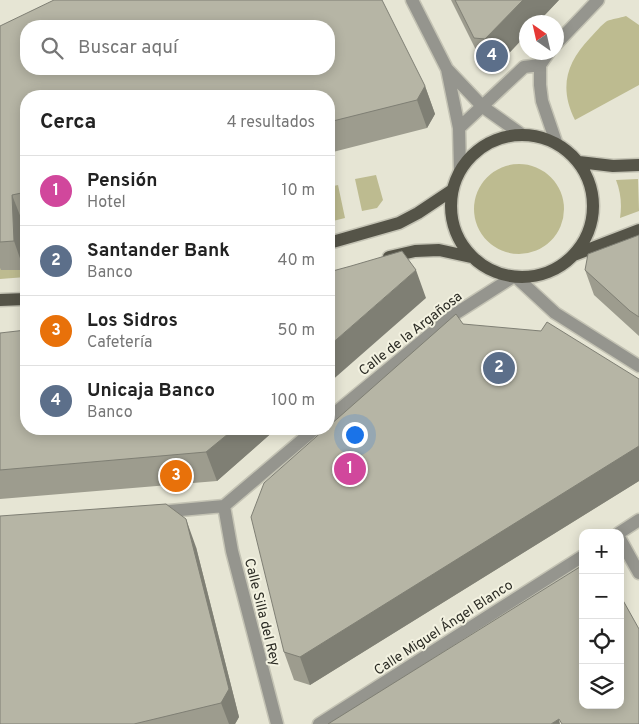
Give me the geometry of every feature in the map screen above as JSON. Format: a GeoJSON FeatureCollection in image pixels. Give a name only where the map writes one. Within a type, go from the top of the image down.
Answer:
{"type":"FeatureCollection","features":[{"type":"Feature","properties":{"kind":"main road"},"geometry":{"type":"LineString","coordinates":[[521,134],[539,136],[556,142],[579,162],[590,184],[594,209],[588,234],[574,255],[558,268],[538,276],[515,277],[491,271],[471,257],[457,238],[450,215],[451,191],[460,169],[476,150],[497,138],[521,134]]}},
{"type":"Feature","properties":{"kind":"main road"},"geometry":{"type":"LineString","coordinates":[[579,162],[613,166],[639,165]]}},
{"type":"Feature","properties":{"kind":"main road"},"geometry":{"type":"LineString","coordinates":[[335,241],[399,223],[451,191]]}},
{"type":"Feature","properties":{"kind":"main road"},"geometry":{"type":"LineString","coordinates":[[574,255],[639,230]]}},
{"type":"Feature","properties":{"kind":"main road"},"geometry":{"type":"LineString","coordinates":[[378,260],[415,251],[439,250],[471,257]]}},
{"type":"Feature","properties":{"kind":"main road"},"geometry":{"type":"LineString","coordinates":[[0,300],[20,299]]}},
{"type":"Feature","properties":{"kind":"street"},"geometry":{"type":"LineString","coordinates":[[412,0],[447,69],[459,128],[460,169]]}},
{"type":"Feature","properties":{"kind":"street"},"geometry":{"type":"LineString","coordinates":[[564,36],[598,0]]}},
{"type":"Feature","properties":{"kind":"street"},"geometry":{"type":"LineString","coordinates":[[543,60],[540,65],[542,101],[556,142]]}},
{"type":"Feature","properties":{"kind":"street"},"geometry":{"type":"LineString","coordinates":[[459,128],[524,67],[540,65]]}},
{"type":"Feature","properties":{"kind":"street"},"geometry":{"type":"LineString","coordinates":[[447,69],[483,107],[521,134]]}},
{"type":"Feature","properties":{"kind":"street"},"geometry":{"type":"LineString","coordinates":[[515,277],[555,312],[639,366]]}},
{"type":"Feature","properties":{"kind":"street","name":"Calle de la Argañosa"},"geometry":{"type":"LineString","coordinates":[[335,413],[455,314],[515,277]]}},
{"type":"Feature","properties":{"kind":"street"},"geometry":{"type":"LineString","coordinates":[[146,513],[224,506],[309,435]]}},
{"type":"Feature","properties":{"kind":"street","name":"Calle Silla del Rey"},"geometry":{"type":"LineString","coordinates":[[224,506],[232,551],[277,724]]}},
{"type":"Feature","properties":{"kind":"street"},"geometry":{"type":"LineString","coordinates":[[624,530],[639,520]]}},
{"type":"Feature","properties":{"kind":"street"},"geometry":{"type":"LineString","coordinates":[[624,546],[639,573]]}},
{"type":"Feature","properties":{"kind":"street","name":"Calle Miguel Ángel Blanco"},"geometry":{"type":"LineString","coordinates":[[319,724],[579,559]]}},
{"type":"Feature","properties":{"kind":"shaded area"},"geometry":{"type":"Polygon","coordinates":[[[626,16],[639,25],[639,85],[575,120],[567,97],[566,87],[570,66],[582,47],[607,21],[626,16]]]}},
{"type":"Feature","properties":{"kind":"shaded area"},"geometry":{"type":"Polygon","coordinates":[[[519,164],[536,168],[551,177],[560,192],[564,209],[560,226],[551,241],[536,250],[519,254],[502,250],[487,241],[478,226],[474,209],[478,192],[487,177],[502,168],[519,164]]]}},
{"type":"Feature","properties":{"kind":"shaded area"},"geometry":{"type":"Polygon","coordinates":[[[376,175],[383,200],[377,208],[362,211],[355,179],[376,175]]]}},
{"type":"Feature","properties":{"kind":"shaded area"},"geometry":{"type":"Polygon","coordinates":[[[638,179],[639,211],[620,218],[621,199],[616,180],[638,179]]]}},
{"type":"Feature","properties":{"kind":"shaded area"},"geometry":{"type":"Polygon","coordinates":[[[338,185],[345,218],[335,220],[335,186],[338,185]]]}},
{"type":"Feature","properties":{"kind":"shaded area"},"geometry":{"type":"Polygon","coordinates":[[[0,262],[1,270],[20,269],[20,277],[0,279],[0,262]]]}},
{"type":"Feature","properties":{"kind":"building"},"geometry":{"type":"Polygon","coordinates":[[[54,0],[382,0],[425,86],[417,100],[335,120],[335,90],[20,90],[20,193],[12,195],[14,241],[0,242],[0,26],[54,0]]]}},
{"type":"Feature","properties":{"kind":"building"},"geometry":{"type":"Polygon","coordinates":[[[455,0],[523,0],[485,39],[474,38],[455,0]]]}},
{"type":"Feature","properties":{"kind":"building"},"geometry":{"type":"Polygon","coordinates":[[[639,235],[639,317],[585,270],[588,254],[639,235]]]}},
{"type":"Feature","properties":{"kind":"building"},"geometry":{"type":"Polygon","coordinates":[[[402,251],[416,270],[335,341],[335,270],[402,251]]]}},
{"type":"Feature","properties":{"kind":"building"},"geometry":{"type":"Polygon","coordinates":[[[456,314],[463,324],[541,331],[547,322],[639,379],[639,446],[300,657],[284,652],[251,517],[264,483],[318,435],[335,435],[335,421],[456,314]]]}},
{"type":"Feature","properties":{"kind":"building"},"geometry":{"type":"Polygon","coordinates":[[[20,331],[20,435],[227,435],[206,452],[0,470],[0,333],[20,331]]]}},
{"type":"Feature","properties":{"kind":"building"},"geometry":{"type":"Polygon","coordinates":[[[166,504],[186,519],[229,689],[221,703],[134,724],[0,724],[0,516],[166,504]]]}},
{"type":"Feature","properties":{"kind":"building"},"geometry":{"type":"Polygon","coordinates":[[[579,567],[579,709],[624,709],[624,602],[639,629],[639,724],[562,724],[559,719],[551,724],[328,724],[579,567]]]}},
{"type":"Feature","properties":{"kind":"place","name":"Unicaja Banco"},"geometry":{"type":"Point","coordinates":[492,56]}},
{"type":"Feature","properties":{"kind":"place","name":"Santander Bank"},"geometry":{"type":"Point","coordinates":[499,368]}},
{"type":"Feature","properties":{"kind":"place","name":"Pensión"},"geometry":{"type":"Point","coordinates":[350,469]}},
{"type":"Feature","properties":{"kind":"place","name":"Los Sidros"},"geometry":{"type":"Point","coordinates":[176,476]}}]}
